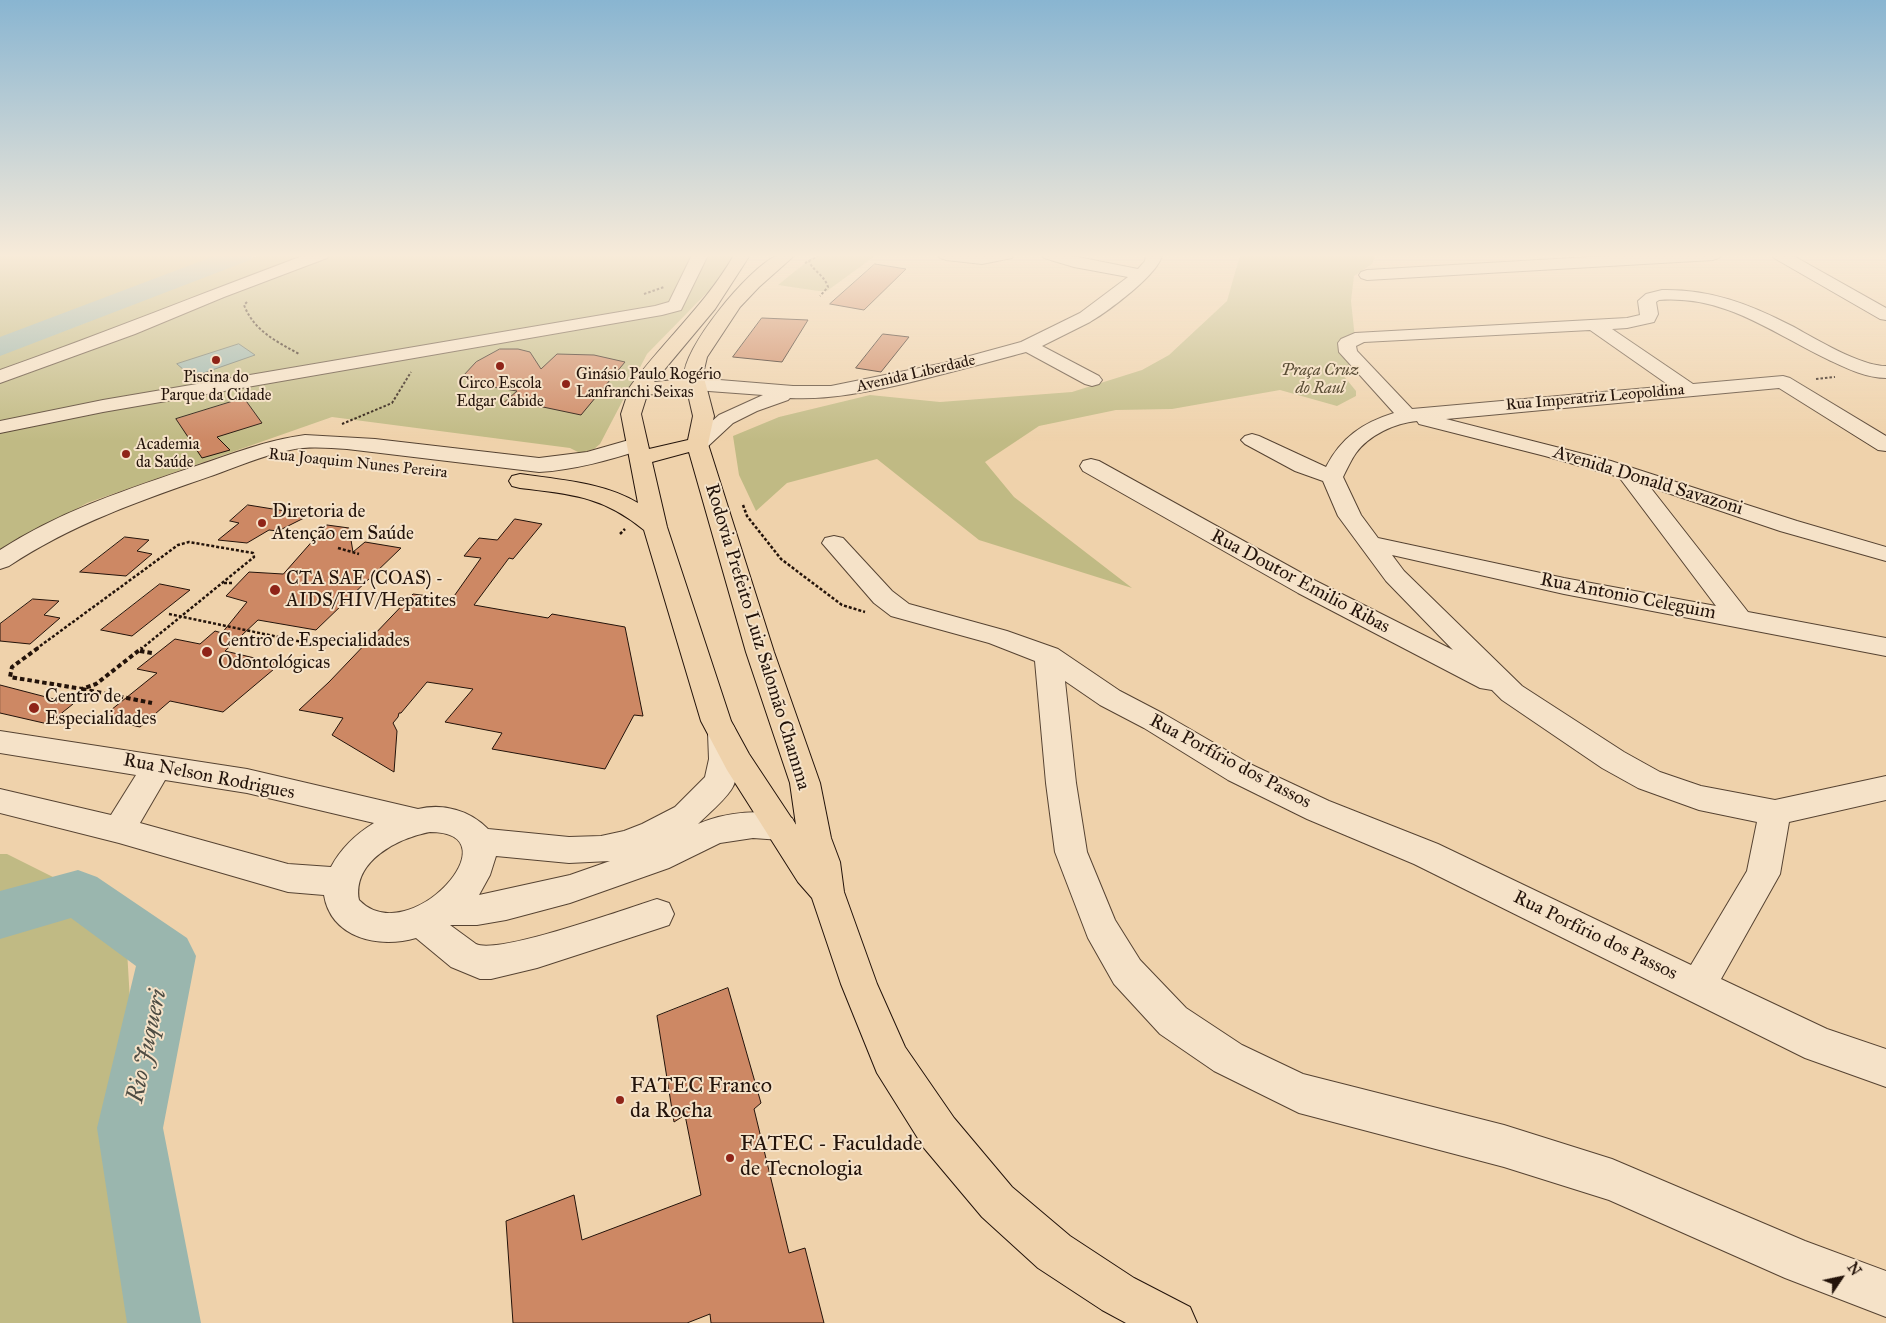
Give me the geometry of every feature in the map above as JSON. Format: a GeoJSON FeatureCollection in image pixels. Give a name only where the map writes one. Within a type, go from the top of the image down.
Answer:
{"type":"FeatureCollection","features":[{"type":"Feature","properties":{"kind":"main road"},"geometry":{"type":"LineString","coordinates":[[637,392],[642,382],[700,317]]}},
{"type":"Feature","properties":{"kind":"main road"},"geometry":{"type":"LineString","coordinates":[[638,451],[697,444],[704,416],[693,370],[698,356],[724,317]]}},
{"type":"Feature","properties":{"kind":"main road"},"geometry":{"type":"LineString","coordinates":[[637,392],[663,386],[695,384]]}},
{"type":"Feature","properties":{"kind":"main road","name":"Rodovia Prefeito Luiz Salomão Chamma"},"geometry":{"type":"LineString","coordinates":[[637,392],[631,414],[655,527],[716,721],[738,762],[810,872],[826,892]]}},
{"type":"Feature","properties":{"kind":"main road","name":"Rodovia Prefeito Luiz Salomão Chamma"},"geometry":{"type":"LineString","coordinates":[[697,444],[760,652],[805,783],[815,838],[823,862],[826,892],[859,984],[891,1060],[939,1133],[996,1202],[1054,1252],[1118,1294],[1174,1323]]}},
{"type":"Feature","properties":{"kind":"main road"},"geometry":{"type":"LineString","coordinates":[[520,481],[572,488],[608,497],[623,504],[655,527]]}},
{"type":"Feature","properties":{"kind":"street"},"geometry":{"type":"LineString","coordinates":[[0,377],[161,317]]}},
{"type":"Feature","properties":{"kind":"street"},"geometry":{"type":"LineString","coordinates":[[0,428],[103,406],[623,317]]}},
{"type":"Feature","properties":{"kind":"street","name":"Avenida Liberdade"},"geometry":{"type":"LineString","coordinates":[[695,384],[794,392],[831,392],[871,386],[1028,346],[1086,317]]}},
{"type":"Feature","properties":{"kind":"street"},"geometry":{"type":"LineString","coordinates":[[1408,416],[1348,352],[1347,343],[1361,337],[1596,326],[1644,320],[1647,317]]}},
{"type":"Feature","properties":{"kind":"street"},"geometry":{"type":"LineString","coordinates":[[1762,317],[1838,357],[1884,372]]}},
{"type":"Feature","properties":{"kind":"street"},"geometry":{"type":"LineString","coordinates":[[1596,326],[1688,390]]}},
{"type":"Feature","properties":{"kind":"street"},"geometry":{"type":"LineString","coordinates":[[1028,346],[1092,380]]}},
{"type":"Feature","properties":{"kind":"street","name":"Rua Imperatriz Leopoldina"},"geometry":{"type":"LineString","coordinates":[[1332,477],[1347,449],[1363,435],[1383,423],[1408,416],[1783,382],[1886,444]]}},
{"type":"Feature","properties":{"kind":"street","name":"Avenida Liberdade"},"geometry":{"type":"LineString","coordinates":[[697,444],[726,419],[750,407],[794,392]]}},
{"type":"Feature","properties":{"kind":"street","name":"Avenida Donald Savazoni"},"geometry":{"type":"LineString","coordinates":[[1408,416],[1523,444],[1627,473],[1809,532],[1886,554]]}},
{"type":"Feature","properties":{"kind":"street"},"geometry":{"type":"LineString","coordinates":[[1252,440],[1303,466],[1332,477],[1350,516],[1395,576],[1512,692],[1612,760],[1649,780],[1698,798],[1775,813],[1886,788]]}},
{"type":"Feature","properties":{"kind":"street","name":"Rua Joaquim Nunes Pereira"},"geometry":{"type":"LineString","coordinates":[[252,454],[283,445],[320,441],[360,444],[514,463],[548,465],[568,464],[602,456],[638,451]]}},
{"type":"Feature","properties":{"kind":"street","name":"Rua Joaquim Nunes Pereira"},"geometry":{"type":"LineString","coordinates":[[252,454],[332,458],[495,480],[520,481],[577,478],[638,451]]}},
{"type":"Feature","properties":{"kind":"street"},"geometry":{"type":"LineString","coordinates":[[0,561],[81,515],[252,454]]}},
{"type":"Feature","properties":{"kind":"street","name":"Rua Doutor Emilio Ribas"},"geometry":{"type":"LineString","coordinates":[[1091,466],[1307,587],[1512,692]]}},
{"type":"Feature","properties":{"kind":"street"},"geometry":{"type":"LineString","coordinates":[[1627,473],[1738,617]]}},
{"type":"Feature","properties":{"kind":"street","name":"Rua Porfírio dos Passos"},"geometry":{"type":"LineString","coordinates":[[834,543],[878,592],[900,610],[998,637],[1048,656],[1110,698],[1154,721],[1239,772],[1318,810],[1435,859],[1819,1045],[1886,1068]]}},
{"type":"Feature","properties":{"kind":"street","name":"Rua Antonio Celeguim"},"geometry":{"type":"LineString","coordinates":[[1370,543],[1564,586],[1738,617],[1886,647]]}},
{"type":"Feature","properties":{"kind":"street"},"geometry":{"type":"LineString","coordinates":[[1048,656],[1061,783],[1072,852],[1100,927],[1127,972],[1173,1021],[1228,1058],[1299,1093],[1504,1146],[1612,1180],[1801,1262],[1886,1294]]}},
{"type":"Feature","properties":{"kind":"street"},"geometry":{"type":"LineString","coordinates":[[478,841],[569,850],[601,850],[628,844],[653,833],[686,816],[720,782],[724,759],[723,733]]}},
{"type":"Feature","properties":{"kind":"street","name":"Rua Nelson Rodrigues"},"geometry":{"type":"LineString","coordinates":[[0,742],[247,780],[417,821]]}},
{"type":"Feature","properties":{"kind":"street"},"geometry":{"type":"LineString","coordinates":[[119,830],[157,766]]}},
{"type":"Feature","properties":{"kind":"street"},"geometry":{"type":"LineString","coordinates":[[0,801],[119,830],[288,878],[342,882]]}},
{"type":"Feature","properties":{"kind":"street"},"geometry":{"type":"LineString","coordinates":[[1698,986],[1763,874],[1775,813]]}},
{"type":"Feature","properties":{"kind":"street"},"geometry":{"type":"LineString","coordinates":[[433,915],[462,894],[475,876],[480,858],[478,841],[469,829],[452,821],[430,819],[417,821],[385,832],[366,846],[351,863],[342,882],[342,899],[348,913],[361,923],[400,927],[433,915],[506,905],[570,889],[657,858],[714,831],[753,826],[781,827]]}},
{"type":"Feature","properties":{"kind":"street"},"geometry":{"type":"LineString","coordinates":[[433,915],[451,948],[482,964],[517,957],[657,914]]}},
{"type":"Feature","properties":{"kind":"path"},"geometry":{"type":"LineString","coordinates":[[248,317],[256,329],[303,356]]}},
{"type":"Feature","properties":{"kind":"path"},"geometry":{"type":"LineString","coordinates":[[342,424],[392,403],[424,351]]}},
{"type":"Feature","properties":{"kind":"path"},"geometry":{"type":"LineString","coordinates":[[747,516],[780,559],[842,605],[886,618],[900,610]]}},
{"type":"Feature","properties":{"kind":"path"},"geometry":{"type":"LineString","coordinates":[[82,689],[96,684],[182,617],[254,557],[254,553],[188,542],[178,545],[12,667],[10,677],[152,703]]}},
{"type":"Feature","properties":{"kind":"path"},"geometry":{"type":"LineString","coordinates":[[338,548],[359,554]]}},
{"type":"Feature","properties":{"kind":"path"},"geometry":{"type":"LineString","coordinates":[[223,583],[233,584]]}},
{"type":"Feature","properties":{"kind":"path"},"geometry":{"type":"LineString","coordinates":[[168,614],[326,647]]}},
{"type":"Feature","properties":{"kind":"path"},"geometry":{"type":"LineString","coordinates":[[140,650],[152,653]]}},
{"type":"Feature","properties":{"kind":"green space"},"geometry":{"type":"Polygon","coordinates":[[[0,317],[72,317],[0,344],[0,317]]]}},
{"type":"Feature","properties":{"kind":"green space"},"geometry":{"type":"Polygon","coordinates":[[[100,317],[683,317],[647,354],[600,444],[594,449],[580,453],[570,448],[332,417],[87,503],[0,552],[0,355],[100,317]]]}},
{"type":"Feature","properties":{"kind":"green space","name":"Praça Cruz do Raul"},"geometry":{"type":"Polygon","coordinates":[[[1210,317],[1353,317],[1358,367],[1343,375],[1356,391],[1356,396],[1337,406],[1280,390],[1172,409],[1116,410],[1039,426],[985,462],[1014,497],[1132,588],[979,540],[877,459],[787,483],[756,511],[739,475],[733,436],[779,417],[870,395],[940,402],[1072,392],[1142,370],[1169,355],[1210,317]]]}},
{"type":"Feature","properties":{"kind":"green space"},"geometry":{"type":"Polygon","coordinates":[[[0,854],[7,854],[61,881],[127,950],[131,1018],[102,1140],[116,1247],[137,1323],[0,1323],[0,854]]]}},
{"type":"Feature","properties":{"kind":"water","name":"Piscina do Parque da Cidade"},"geometry":{"type":"Polygon","coordinates":[[[239,344],[255,355],[192,377],[177,364],[239,344]]]}},
{"type":"Feature","properties":{"kind":"building"},"geometry":{"type":"Polygon","coordinates":[[[762,318],[808,320],[782,362],[733,357],[762,318]]]}},
{"type":"Feature","properties":{"kind":"building"},"geometry":{"type":"Polygon","coordinates":[[[883,334],[909,337],[881,372],[856,368],[883,334]]]}},
{"type":"Feature","properties":{"kind":"building","name":"Ginásio Paulo Rogério Lanfranchi Seixas"},"geometry":{"type":"Polygon","coordinates":[[[500,349],[518,349],[530,352],[541,369],[557,354],[594,355],[625,362],[581,415],[543,407],[501,405],[517,391],[474,384],[463,376],[476,362],[500,349]]]}},
{"type":"Feature","properties":{"kind":"building"},"geometry":{"type":"Polygon","coordinates":[[[244,398],[262,423],[217,437],[230,450],[202,458],[176,419],[244,398]]]}},
{"type":"Feature","properties":{"kind":"building"},"geometry":{"type":"Polygon","coordinates":[[[248,505],[310,515],[278,531],[269,530],[247,543],[218,540],[239,523],[230,521],[248,505]]]}},
{"type":"Feature","properties":{"kind":"building"},"geometry":{"type":"Polygon","coordinates":[[[515,519],[542,524],[513,559],[509,558],[474,605],[548,618],[552,614],[625,627],[643,716],[634,715],[605,769],[492,749],[502,733],[445,722],[473,689],[427,682],[399,713],[393,723],[397,731],[394,772],[332,735],[343,718],[299,710],[329,682],[413,594],[452,599],[481,558],[464,556],[479,538],[497,540],[515,519]]]}},
{"type":"Feature","properties":{"kind":"building"},"geometry":{"type":"Polygon","coordinates":[[[327,525],[349,528],[353,552],[365,542],[401,548],[316,630],[258,620],[225,651],[280,664],[223,712],[170,701],[140,727],[101,718],[157,673],[137,669],[175,639],[200,644],[215,631],[222,633],[247,602],[226,596],[249,572],[283,574],[327,525]]]}},
{"type":"Feature","properties":{"kind":"building"},"geometry":{"type":"Polygon","coordinates":[[[125,537],[149,540],[137,551],[152,554],[126,576],[80,572],[125,537]]]}},
{"type":"Feature","properties":{"kind":"building"},"geometry":{"type":"Polygon","coordinates":[[[160,584],[190,590],[132,636],[101,630],[160,584]]]}},
{"type":"Feature","properties":{"kind":"building"},"geometry":{"type":"Polygon","coordinates":[[[33,599],[59,601],[44,615],[60,618],[30,644],[0,641],[0,624],[33,599]]]}},
{"type":"Feature","properties":{"kind":"building","name":"Centro de Especialidades"},"geometry":{"type":"Polygon","coordinates":[[[0,685],[73,704],[48,724],[0,713],[0,685]]]}},
{"type":"Feature","properties":{"kind":"building","name":"FATEC - Faculdade de Tecnologia"},"geometry":{"type":"Polygon","coordinates":[[[728,988],[761,1103],[754,1109],[789,1253],[805,1248],[824,1323],[711,1323],[710,1314],[687,1323],[513,1323],[506,1221],[574,1195],[582,1240],[701,1195],[685,1115],[674,1122],[657,1016],[728,988]]]}},
{"type":"Feature","properties":{"kind":"waterway","name":"Rio Juqueri"},"geometry":{"type":"LineString","coordinates":[[0,347],[79,317]]}},
{"type":"Feature","properties":{"kind":"waterway","name":"Rio Juqueri"},"geometry":{"type":"LineString","coordinates":[[0,915],[78,893],[167,956],[130,1128],[164,1323]]}},
{"type":"Feature","properties":{"kind":"place","name":"Piscina do Parque da Cidade"},"geometry":{"type":"Point","coordinates":[216,360]}},
{"type":"Feature","properties":{"kind":"place","name":"Circo Escola Edgar Cabide"},"geometry":{"type":"Point","coordinates":[500,366]}},
{"type":"Feature","properties":{"kind":"place","name":"Ginásio Paulo Rogério Lanfranchi Seixas"},"geometry":{"type":"Point","coordinates":[566,384]}},
{"type":"Feature","properties":{"kind":"place","name":"Academia da Saúde"},"geometry":{"type":"Point","coordinates":[126,454]}},
{"type":"Feature","properties":{"kind":"place","name":"Diretoria de Atenção em Saúde"},"geometry":{"type":"Point","coordinates":[262,523]}},
{"type":"Feature","properties":{"kind":"place","name":"CTA SAE (COAS) - AIDS/HIV/Hepatites"},"geometry":{"type":"Point","coordinates":[275,590]}},
{"type":"Feature","properties":{"kind":"place","name":"Centro de Especialidades Odontológicas"},"geometry":{"type":"Point","coordinates":[207,652]}},
{"type":"Feature","properties":{"kind":"place","name":"Centro de Especialidades"},"geometry":{"type":"Point","coordinates":[34,708]}},
{"type":"Feature","properties":{"kind":"place","name":"FATEC Franco da Rocha"},"geometry":{"type":"Point","coordinates":[620,1100]}},
{"type":"Feature","properties":{"kind":"place","name":"FATEC - Faculdade de Tecnologia"},"geometry":{"type":"Point","coordinates":[730,1158]}}]}
